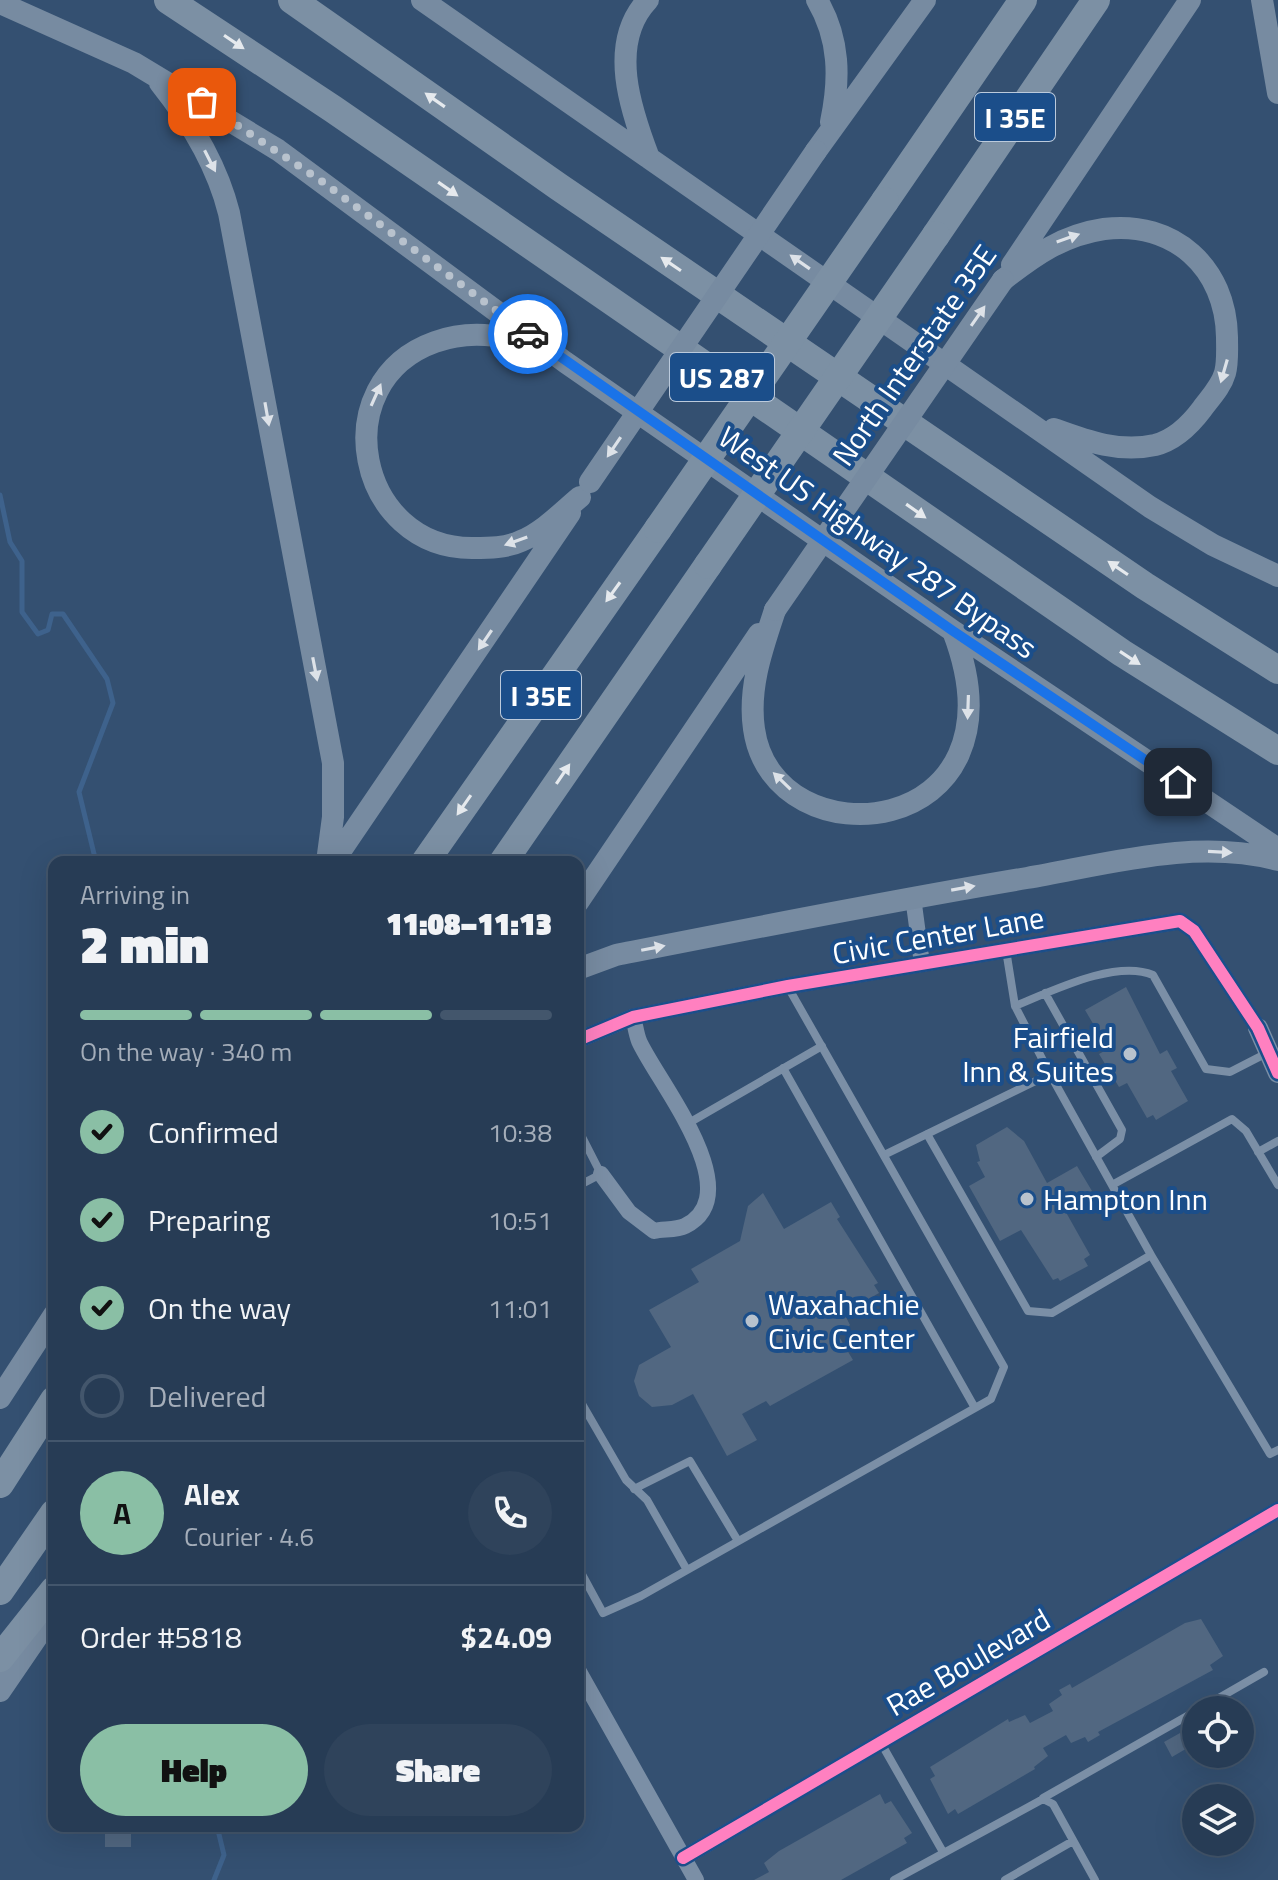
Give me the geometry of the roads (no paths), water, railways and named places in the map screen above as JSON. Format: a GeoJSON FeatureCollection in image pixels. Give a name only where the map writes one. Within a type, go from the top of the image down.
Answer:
{"type":"FeatureCollection","features":[{"type":"Feature","properties":{"kind":"highway","name":"US 287"},"geometry":{"type":"LineString","coordinates":[[168,0],[333,109],[1122,653],[1278,751]]}},
{"type":"Feature","properties":{"kind":"highway","name":"US 287"},"geometry":{"type":"LineString","coordinates":[[292,0],[572,196],[1132,578],[1278,670]]}},
{"type":"Feature","properties":{"kind":"highway","name":"I 35E"},"geometry":{"type":"LineString","coordinates":[[429,856],[1023,0]]}},
{"type":"Feature","properties":{"kind":"highway","name":"I 35E"},"geometry":{"type":"LineString","coordinates":[[507,856],[1096,0]]}},
{"type":"Feature","properties":{"kind":"highway"},"geometry":{"type":"LineString","coordinates":[[0,1484],[48,1409]]}},
{"type":"Feature","properties":{"kind":"highway"},"geometry":{"type":"LineString","coordinates":[[0,1591],[48,1522]]}},
{"type":"Feature","properties":{"kind":"highway"},"geometry":{"type":"LineString","coordinates":[[0,1658],[48,1598]]}},
{"type":"Feature","properties":{"kind":"main road"},"geometry":{"type":"LineString","coordinates":[[422,0],[1171,521],[1278,576]]}},
{"type":"Feature","properties":{"kind":"main road"},"geometry":{"type":"LineString","coordinates":[[648,0],[631,30],[626,72],[629,106],[649,158]]}},
{"type":"Feature","properties":{"kind":"main road"},"geometry":{"type":"LineString","coordinates":[[817,0],[828,21],[836,56],[836,98],[829,131]]}},
{"type":"Feature","properties":{"kind":"main road"},"geometry":{"type":"LineString","coordinates":[[334,856],[829,131],[925,0]]}},
{"type":"Feature","properties":{"kind":"main road","name":"North Interstate 35E"},"geometry":{"type":"LineString","coordinates":[[584,893],[1003,280],[1190,0]]}},
{"type":"Feature","properties":{"kind":"main road"},"geometry":{"type":"LineString","coordinates":[[1262,0],[1278,93]]}},
{"type":"Feature","properties":{"kind":"main road","name":"West US Highway 287 Bypass"},"geometry":{"type":"LineString","coordinates":[[0,3],[152,73],[278,150],[565,362],[953,631],[1278,849]]}},
{"type":"Feature","properties":{"kind":"main road"},"geometry":{"type":"LineString","coordinates":[[152,73],[180,108],[211,162],[229,213],[333,763],[330,856]]}},
{"type":"Feature","properties":{"kind":"main road"},"geometry":{"type":"LineString","coordinates":[[1003,280],[1051,244],[1107,229],[1138,229],[1187,247],[1216,284],[1224,307],[1225,373],[1194,419],[1167,441],[1147,446],[1110,446],[1025,418]]}},
{"type":"Feature","properties":{"kind":"main road"},"geometry":{"type":"LineString","coordinates":[[565,362],[502,336],[474,334],[424,346],[395,365],[377,390],[367,427],[367,453],[375,485],[396,516],[444,546],[494,548],[521,541],[585,490]]}},
{"type":"Feature","properties":{"kind":"main road"},"geometry":{"type":"LineString","coordinates":[[775,610],[755,673],[754,734],[765,761],[783,784],[809,802],[838,813],[881,813],[911,806],[936,788],[951,767],[964,740],[969,710],[965,666],[953,631]]}},
{"type":"Feature","properties":{"kind":"main road"},"geometry":{"type":"LineString","coordinates":[[584,967],[616,955],[913,897],[1173,853],[1238,852],[1278,860]]}},
{"type":"Feature","properties":{"kind":"main road"},"geometry":{"type":"LineString","coordinates":[[0,1398],[48,1324]]}},
{"type":"Feature","properties":{"kind":"main road"},"geometry":{"type":"LineString","coordinates":[[0,1691],[48,1621]]}},
{"type":"Feature","properties":{"kind":"street"},"geometry":{"type":"LineString","coordinates":[[913,897],[922,964]]}},
{"type":"Feature","properties":{"kind":"street","name":"Civic Center Lane"},"geometry":{"type":"LineString","coordinates":[[584,1037],[633,1017],[788,986],[1180,921],[1194,931],[1258,1028]]}},
{"type":"Feature","properties":{"kind":"street"},"geometry":{"type":"LineString","coordinates":[[601,1174],[629,1212],[654,1231],[685,1226],[703,1209],[709,1184],[701,1151],[639,1040],[633,1017]]}},
{"type":"Feature","properties":{"kind":"street"},"geometry":{"type":"LineString","coordinates":[[1258,1028],[1278,1073]]}},
{"type":"Feature","properties":{"kind":"street","name":"Rae Boulevard"},"geometry":{"type":"LineString","coordinates":[[683,1858],[1278,1510]]}},
{"type":"Feature","properties":{"kind":"street"},"geometry":{"type":"LineString","coordinates":[[584,1681],[696,1880]]}},
{"type":"Feature","properties":{"kind":"lane"},"geometry":{"type":"LineString","coordinates":[[1006,950],[1015,1006],[1050,1074],[1151,1255],[1270,1454],[1278,1450]]}},
{"type":"Feature","properties":{"kind":"lane"},"geometry":{"type":"LineString","coordinates":[[1015,1006],[1078,980],[1138,969],[1153,975],[1206,1069],[1230,1072],[1267,1053]]}},
{"type":"Feature","properties":{"kind":"lane"},"geometry":{"type":"LineString","coordinates":[[584,1578],[603,1613],[687,1570],[991,1399],[1004,1367],[788,986]]}},
{"type":"Feature","properties":{"kind":"lane"},"geometry":{"type":"LineString","coordinates":[[1045,993],[1122,1130],[1120,1139],[1096,1157]]}},
{"type":"Feature","properties":{"kind":"lane"},"geometry":{"type":"LineString","coordinates":[[687,1124],[822,1046]]}},
{"type":"Feature","properties":{"kind":"lane"},"geometry":{"type":"LineString","coordinates":[[783,1068],[975,1408]]}},
{"type":"Feature","properties":{"kind":"lane"},"geometry":{"type":"LineString","coordinates":[[884,1155],[1050,1074]]}},
{"type":"Feature","properties":{"kind":"lane"},"geometry":{"type":"LineString","coordinates":[[1112,1185],[1232,1119],[1246,1131],[1278,1185]]}},
{"type":"Feature","properties":{"kind":"lane"},"geometry":{"type":"LineString","coordinates":[[927,1134],[1028,1311],[1052,1313],[1151,1255]]}},
{"type":"Feature","properties":{"kind":"lane"},"geometry":{"type":"LineString","coordinates":[[584,1141],[601,1174],[584,1183]]}},
{"type":"Feature","properties":{"kind":"lane"},"geometry":{"type":"LineString","coordinates":[[1258,1152],[1278,1141]]}},
{"type":"Feature","properties":{"kind":"lane"},"geometry":{"type":"LineString","coordinates":[[584,1407],[634,1489],[647,1500],[687,1570]]}},
{"type":"Feature","properties":{"kind":"lane"},"geometry":{"type":"LineString","coordinates":[[634,1489],[683,1461],[690,1461],[738,1541]]}},
{"type":"Feature","properties":{"kind":"lane"},"geometry":{"type":"LineString","coordinates":[[1222,1696],[1264,1672]]}},
{"type":"Feature","properties":{"kind":"lane"},"geometry":{"type":"LineString","coordinates":[[894,1880],[1182,1719]]}},
{"type":"Feature","properties":{"kind":"lane"},"geometry":{"type":"LineString","coordinates":[[881,1743],[943,1852]]}},
{"type":"Feature","properties":{"kind":"lane"},"geometry":{"type":"LineString","coordinates":[[1043,1799],[1053,1804],[1095,1880]]}},
{"type":"Feature","properties":{"kind":"lane"},"geometry":{"type":"LineString","coordinates":[[1005,1880],[1073,1841]]}},
{"type":"Feature","properties":{"kind":"waterway"},"geometry":{"type":"LineString","coordinates":[[0,495],[10,542],[22,561],[22,612],[38,634],[48,630],[52,614],[63,614],[107,679],[113,703],[79,792],[95,856]]}},
{"type":"Feature","properties":{"kind":"waterway"},"geometry":{"type":"LineString","coordinates":[[214,1880],[224,1855],[218,1832]]}},
{"type":"Feature","properties":{"kind":"place","name":"Fairfield Inn & Suites"},"geometry":{"type":"Point","coordinates":[1130,1054]}},
{"type":"Feature","properties":{"kind":"place","name":"Hampton Inn"},"geometry":{"type":"Point","coordinates":[1027,1199]}},
{"type":"Feature","properties":{"kind":"place","name":"Waxahachie Civic Center"},"geometry":{"type":"Point","coordinates":[752,1321]}}]}
